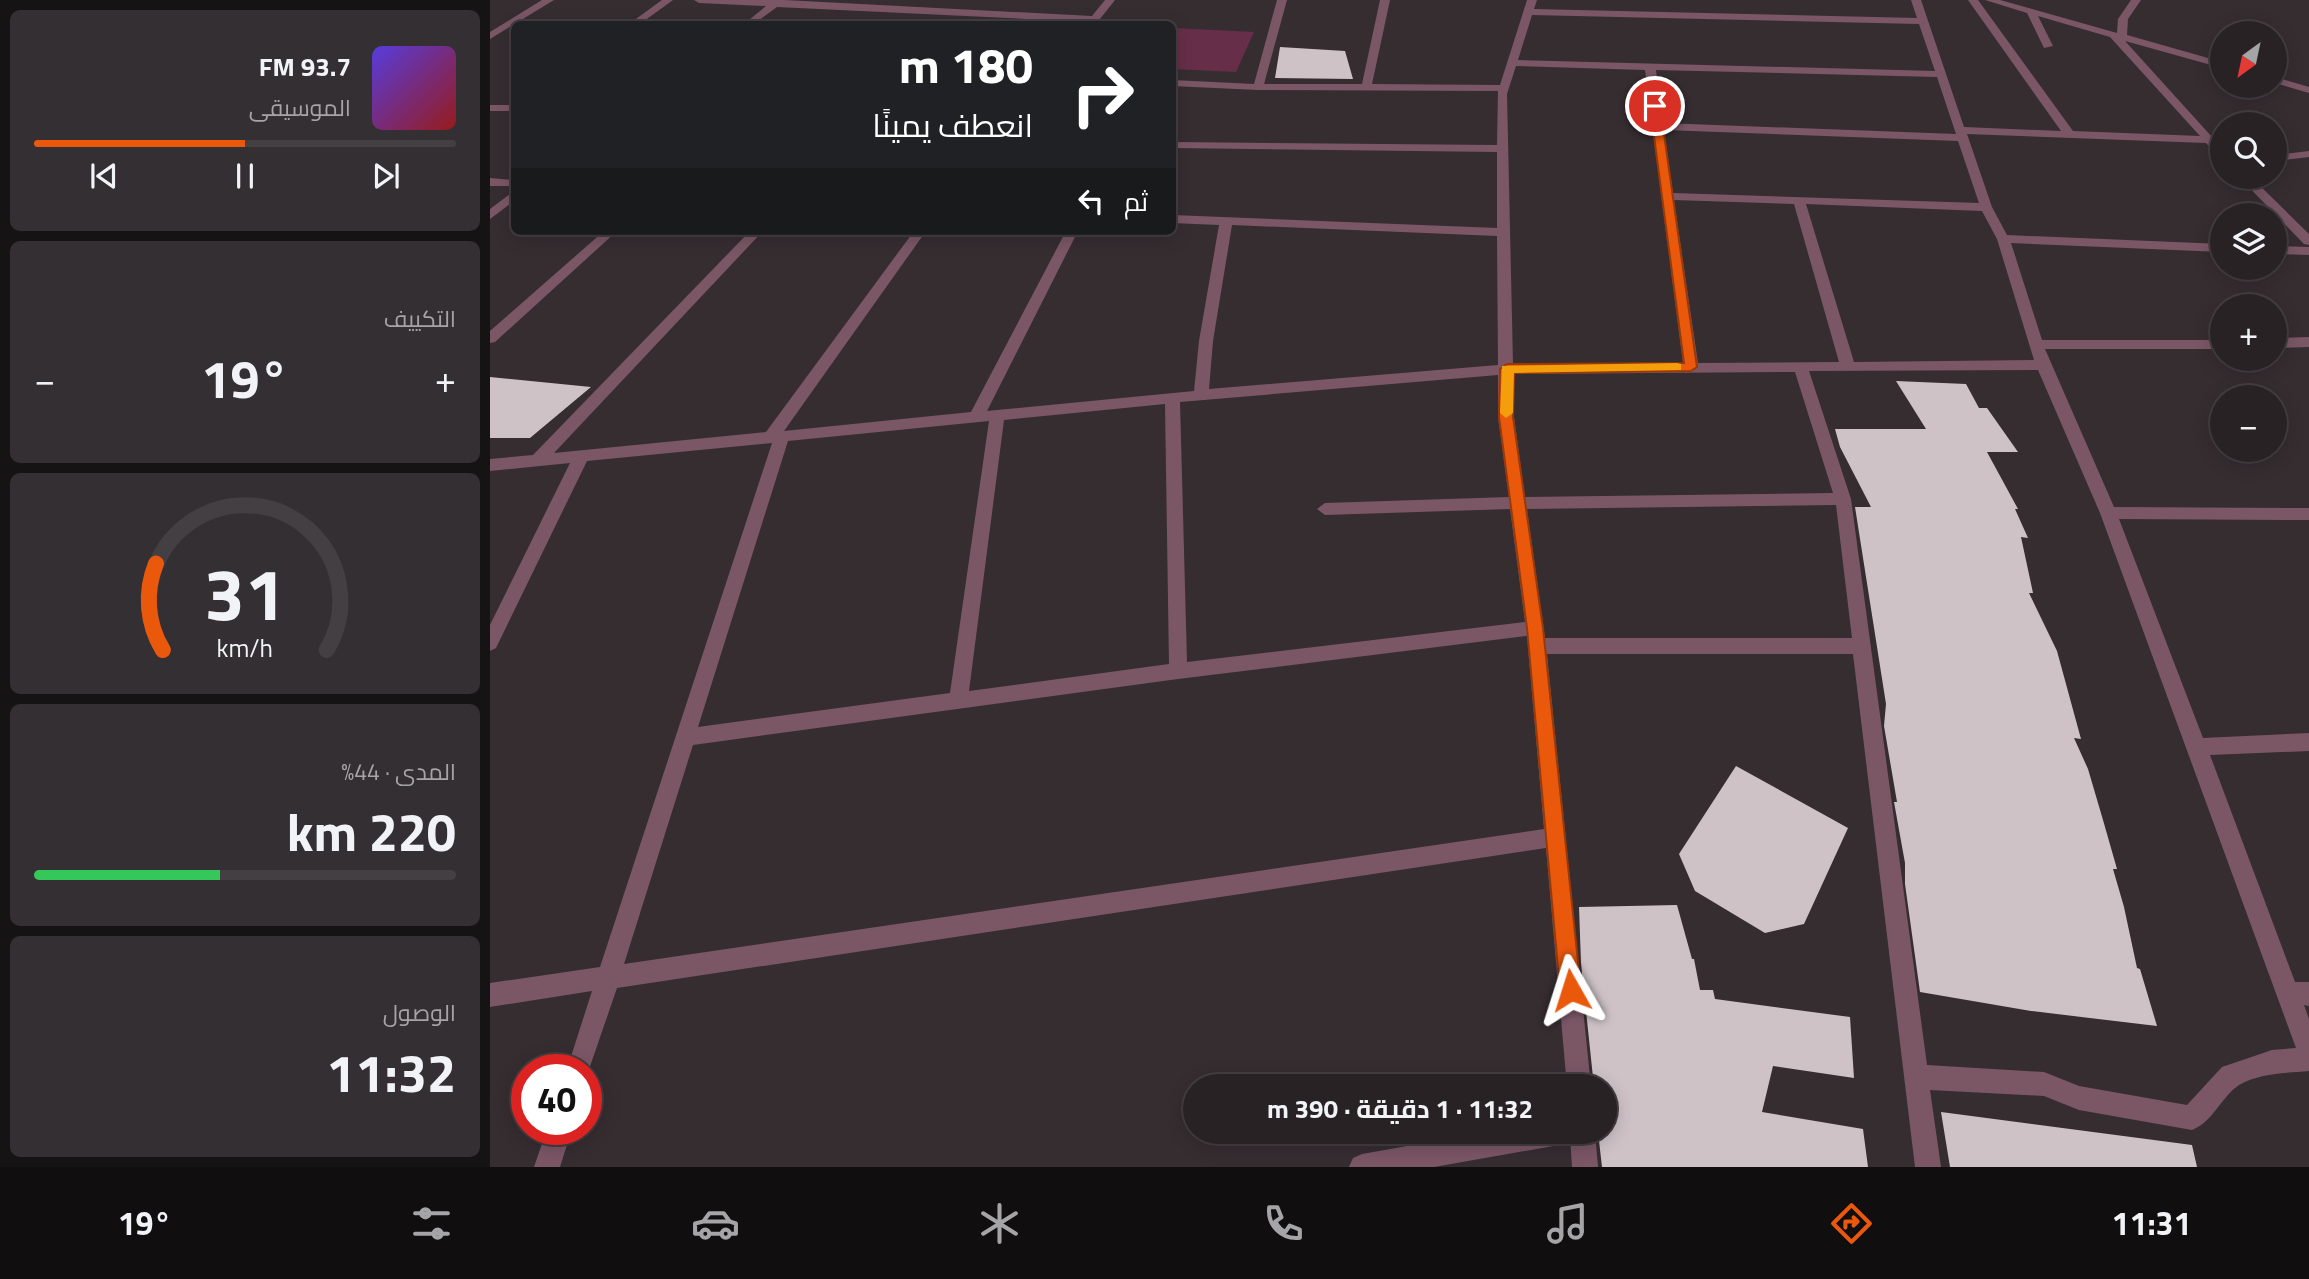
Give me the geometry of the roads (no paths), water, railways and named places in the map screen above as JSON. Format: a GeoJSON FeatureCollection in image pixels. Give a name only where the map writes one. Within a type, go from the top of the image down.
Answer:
{"type":"FeatureCollection","features":[{"type":"Feature","properties":{"kind":"street"},"geometry":{"type":"LineString","coordinates":[[515,21],[549,0]]}},
{"type":"Feature","properties":{"kind":"street"},"geometry":{"type":"LineString","coordinates":[[638,21],[668,0]]}},
{"type":"Feature","properties":{"kind":"street"},"geometry":{"type":"LineString","coordinates":[[699,0],[777,2],[1077,21]]}},
{"type":"Feature","properties":{"kind":"street"},"geometry":{"type":"LineString","coordinates":[[1094,21],[1110,0]]}},
{"type":"Feature","properties":{"kind":"street"},"geometry":{"type":"LineString","coordinates":[[1258,87],[1282,0]]}},
{"type":"Feature","properties":{"kind":"street"},"geometry":{"type":"LineString","coordinates":[[1366,88],[1385,0]]}},
{"type":"Feature","properties":{"kind":"street"},"geometry":{"type":"LineString","coordinates":[[1916,0],[1986,206],[2003,239],[2035,345],[2108,513],[2197,747],[2297,993],[2309,1051]]}},
{"type":"Feature","properties":{"kind":"street"},"geometry":{"type":"LineString","coordinates":[[1973,0],[2069,134]]}},
{"type":"Feature","properties":{"kind":"street"},"geometry":{"type":"LineString","coordinates":[[1990,0],[2210,62]]}},
{"type":"Feature","properties":{"kind":"street"},"geometry":{"type":"LineString","coordinates":[[2118,37],[2123,19],[2136,0]]}},
{"type":"Feature","properties":{"kind":"street"},"geometry":{"type":"LineString","coordinates":[[753,21],[777,2]]}},
{"type":"Feature","properties":{"kind":"street"},"geometry":{"type":"LineString","coordinates":[[1577,1074],[1536,637],[1506,417],[1503,149],[1504,88],[1511,63],[1530,6],[1922,21]]}},
{"type":"Feature","properties":{"kind":"street"},"geometry":{"type":"LineString","coordinates":[[2031,12],[2048,46]]}},
{"type":"Feature","properties":{"kind":"street"},"geometry":{"type":"LineString","coordinates":[[490,36],[511,23]]}},
{"type":"Feature","properties":{"kind":"street"},"geometry":{"type":"LineString","coordinates":[[2118,37],[2210,140]]}},
{"type":"Feature","properties":{"kind":"street"},"geometry":{"type":"LineString","coordinates":[[1511,63],[1940,74]]}},
{"type":"Feature","properties":{"kind":"street"},"geometry":{"type":"LineString","coordinates":[[1650,67],[1691,367]]}},
{"type":"Feature","properties":{"kind":"street"},"geometry":{"type":"LineString","coordinates":[[1176,83],[1258,87],[1504,88]]}},
{"type":"Feature","properties":{"kind":"street"},"geometry":{"type":"LineString","coordinates":[[2287,84],[2309,90]]}},
{"type":"Feature","properties":{"kind":"street"},"geometry":{"type":"LineString","coordinates":[[493,110],[511,108]]}},
{"type":"Feature","properties":{"kind":"street"},"geometry":{"type":"LineString","coordinates":[[1658,126],[1961,134],[2069,134],[2210,140]]}},
{"type":"Feature","properties":{"kind":"street"},"geometry":{"type":"LineString","coordinates":[[1176,145],[1503,149]]}},
{"type":"Feature","properties":{"kind":"street"},"geometry":{"type":"LineString","coordinates":[[2287,157],[2309,154]]}},
{"type":"Feature","properties":{"kind":"street"},"geometry":{"type":"LineString","coordinates":[[490,182],[511,183]]}},
{"type":"Feature","properties":{"kind":"street"},"geometry":{"type":"LineString","coordinates":[[2257,189],[2309,241]]}},
{"type":"Feature","properties":{"kind":"street"},"geometry":{"type":"LineString","coordinates":[[1667,196],[1986,206]]}},
{"type":"Feature","properties":{"kind":"street"},"geometry":{"type":"LineString","coordinates":[[490,215],[511,198]]}},
{"type":"Feature","properties":{"kind":"street"},"geometry":{"type":"LineString","coordinates":[[1799,201],[1848,367]]}},
{"type":"Feature","properties":{"kind":"street"},"geometry":{"type":"LineString","coordinates":[[1176,219],[1504,232]]}},
{"type":"Feature","properties":{"kind":"street"},"geometry":{"type":"LineString","coordinates":[[1201,396],[1206,341],[1226,221]]}},
{"type":"Feature","properties":{"kind":"street"},"geometry":{"type":"LineString","coordinates":[[490,339],[607,235]]}},
{"type":"Feature","properties":{"kind":"street"},"geometry":{"type":"LineString","coordinates":[[537,461],[753,235]]}},
{"type":"Feature","properties":{"kind":"street"},"geometry":{"type":"LineString","coordinates":[[584,1054],[687,737],[776,437],[917,235]]}},
{"type":"Feature","properties":{"kind":"street"},"geometry":{"type":"LineString","coordinates":[[976,417],[1070,235]]}},
{"type":"Feature","properties":{"kind":"street"},"geometry":{"type":"LineString","coordinates":[[2003,239],[2210,248]]}},
{"type":"Feature","properties":{"kind":"street"},"geometry":{"type":"LineString","coordinates":[[2287,250],[2309,251]]}},
{"type":"Feature","properties":{"kind":"street"},"geometry":{"type":"LineString","coordinates":[[2287,343],[2309,342]]}},
{"type":"Feature","properties":{"kind":"street"},"geometry":{"type":"LineString","coordinates":[[2035,345],[2210,344]]}},
{"type":"Feature","properties":{"kind":"street"},"geometry":{"type":"LineString","coordinates":[[490,465],[1172,398],[1507,369],[2043,365]]}},
{"type":"Feature","properties":{"kind":"street"},"geometry":{"type":"LineString","coordinates":[[1801,368],[1843,499],[1928,1167]]}},
{"type":"Feature","properties":{"kind":"street"},"geometry":{"type":"LineString","coordinates":[[1172,398],[1178,671]]}},
{"type":"Feature","properties":{"kind":"street"},"geometry":{"type":"LineString","coordinates":[[958,701],[997,415]]}},
{"type":"Feature","properties":{"kind":"street"},"geometry":{"type":"LineString","coordinates":[[490,643],[582,455]]}},
{"type":"Feature","properties":{"kind":"street"},"geometry":{"type":"LineString","coordinates":[[1325,509],[1518,502],[1843,499]]}},
{"type":"Feature","properties":{"kind":"street"},"geometry":{"type":"LineString","coordinates":[[2108,513],[2309,514]]}},
{"type":"Feature","properties":{"kind":"street"},"geometry":{"type":"LineString","coordinates":[[687,737],[1178,671],[1536,637],[1861,646]]}},
{"type":"Feature","properties":{"kind":"street"},"geometry":{"type":"LineString","coordinates":[[2197,747],[2309,742]]}},
{"type":"Feature","properties":{"kind":"street"},"geometry":{"type":"LineString","coordinates":[[490,995],[1555,837]]}},
{"type":"Feature","properties":{"kind":"street"},"geometry":{"type":"LineString","coordinates":[[1917,1077],[2044,1084],[2079,1098],[2192,1118],[2231,1076],[2272,1062],[2309,1059]]}},
{"type":"Feature","properties":{"kind":"street"},"geometry":{"type":"LineString","coordinates":[[1362,1167],[1491,1144]]}},
{"type":"Feature","properties":{"kind":"street"},"geometry":{"type":"LineString","coordinates":[[1583,1144],[1585,1167]]}},
{"type":"Feature","properties":{"kind":"street"},"geometry":{"type":"LineString","coordinates":[[547,1167],[554,1145]]}}]}
